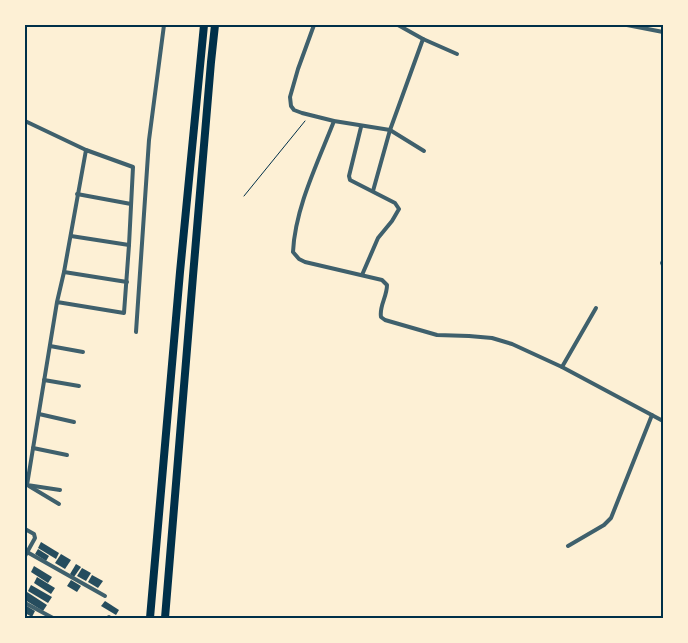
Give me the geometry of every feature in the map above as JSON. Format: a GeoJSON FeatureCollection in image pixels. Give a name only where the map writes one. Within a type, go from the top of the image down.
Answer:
{"type":"FeatureCollection","features":[{"type":"Feature","properties":{"kind":"highway"},"geometry":{"type":"LineString","coordinates":[[150,618],[180,272],[204,25]]}},
{"type":"Feature","properties":{"kind":"highway"},"geometry":{"type":"LineString","coordinates":[[165,618],[210,72],[216,25]]}},
{"type":"Feature","properties":{"kind":"street"},"geometry":{"type":"LineString","coordinates":[[136,332],[149,140],[164,25]]}},
{"type":"Feature","properties":{"kind":"street"},"geometry":{"type":"LineString","coordinates":[[314,25],[298,69],[290,102],[294,110],[310,116],[362,127],[390,130],[424,151]]}},
{"type":"Feature","properties":{"kind":"street"},"geometry":{"type":"LineString","coordinates":[[398,25],[423,39],[457,54]]}},
{"type":"Feature","properties":{"kind":"street"},"geometry":{"type":"LineString","coordinates":[[628,25],[663,32]]}},
{"type":"Feature","properties":{"kind":"street"},"geometry":{"type":"LineString","coordinates":[[373,191],[390,130],[423,39]]}},
{"type":"Feature","properties":{"kind":"street"},"geometry":{"type":"LineString","coordinates":[[25,121],[86,150],[133,167],[130,245],[124,313],[57,302]]}},
{"type":"Feature","properties":{"kind":"street"},"geometry":{"type":"LineString","coordinates":[[334,121],[300,209],[295,228],[293,252],[299,259],[382,280],[387,285],[380,310],[381,317],[385,320],[437,335],[492,338],[512,344],[562,367],[663,421]]}},
{"type":"Feature","properties":{"kind":"street"},"geometry":{"type":"LineString","coordinates":[[362,127],[349,178],[351,181],[395,203],[399,208],[392,221],[378,238],[362,275]]}},
{"type":"Feature","properties":{"kind":"street"},"geometry":{"type":"LineString","coordinates":[[26,484],[57,302],[86,150]]}},
{"type":"Feature","properties":{"kind":"street"},"geometry":{"type":"LineString","coordinates":[[77,194],[131,204]]}},
{"type":"Feature","properties":{"kind":"street"},"geometry":{"type":"LineString","coordinates":[[71,236],[130,245]]}},
{"type":"Feature","properties":{"kind":"street"},"geometry":{"type":"LineString","coordinates":[[64,272],[127,282]]}},
{"type":"Feature","properties":{"kind":"street"},"geometry":{"type":"LineString","coordinates":[[562,367],[596,308]]}},
{"type":"Feature","properties":{"kind":"street"},"geometry":{"type":"LineString","coordinates":[[50,346],[83,352]]}},
{"type":"Feature","properties":{"kind":"street"},"geometry":{"type":"LineString","coordinates":[[44,380],[79,386]]}},
{"type":"Feature","properties":{"kind":"street"},"geometry":{"type":"LineString","coordinates":[[38,414],[74,422]]}},
{"type":"Feature","properties":{"kind":"street"},"geometry":{"type":"LineString","coordinates":[[568,546],[604,525],[611,518],[652,415]]}},
{"type":"Feature","properties":{"kind":"street"},"geometry":{"type":"LineString","coordinates":[[33,448],[67,455]]}},
{"type":"Feature","properties":{"kind":"street"},"geometry":{"type":"LineString","coordinates":[[26,484],[60,490]]}},
{"type":"Feature","properties":{"kind":"street"},"geometry":{"type":"LineString","coordinates":[[26,484],[59,504]]}},
{"type":"Feature","properties":{"kind":"street"},"geometry":{"type":"LineString","coordinates":[[25,528],[34,534],[31,546],[26,554],[106,596]]}},
{"type":"Feature","properties":{"kind":"street"},"geometry":{"type":"LineString","coordinates":[[25,603],[53,618]]}},
{"type":"Feature","properties":{"kind":"lane"},"geometry":{"type":"LineString","coordinates":[[663,258],[661,263],[663,268]]}},
{"type":"Feature","properties":{"kind":"path"},"geometry":{"type":"LineString","coordinates":[[244,196],[310,116]]}},
{"type":"Feature","properties":{"kind":"building"},"geometry":{"type":"Polygon","coordinates":[[[41,542],[59,553],[56,559],[38,548],[41,542]]]}},
{"type":"Feature","properties":{"kind":"building"},"geometry":{"type":"Polygon","coordinates":[[[38,549],[49,556],[46,561],[35,554],[38,549]]]}},
{"type":"Feature","properties":{"kind":"building"},"geometry":{"type":"Polygon","coordinates":[[[61,554],[71,560],[65,569],[55,563],[61,554]]]}},
{"type":"Feature","properties":{"kind":"building"},"geometry":{"type":"Polygon","coordinates":[[[76,564],[81,567],[74,577],[70,574],[76,564]]]}},
{"type":"Feature","properties":{"kind":"building"},"geometry":{"type":"Polygon","coordinates":[[[34,566],[52,577],[48,583],[31,572],[34,566]]]}},
{"type":"Feature","properties":{"kind":"building"},"geometry":{"type":"Polygon","coordinates":[[[82,568],[91,573],[86,581],[77,576],[82,568]]]}},
{"type":"Feature","properties":{"kind":"building"},"geometry":{"type":"Polygon","coordinates":[[[92,575],[103,581],[98,588],[88,582],[92,575]]]}},
{"type":"Feature","properties":{"kind":"building"},"geometry":{"type":"Polygon","coordinates":[[[37,577],[55,588],[51,594],[34,583],[37,577]]]}},
{"type":"Feature","properties":{"kind":"building"},"geometry":{"type":"Polygon","coordinates":[[[71,580],[81,586],[77,592],[67,586],[71,580]]]}},
{"type":"Feature","properties":{"kind":"building"},"geometry":{"type":"Polygon","coordinates":[[[31,585],[52,597],[48,603],[28,591],[31,585]]]}},
{"type":"Feature","properties":{"kind":"building"},"geometry":{"type":"Polygon","coordinates":[[[27,592],[47,605],[43,611],[25,600],[27,592]]]}},
{"type":"Feature","properties":{"kind":"building"},"geometry":{"type":"Polygon","coordinates":[[[105,601],[119,610],[116,615],[101,606],[105,601]]]}},
{"type":"Feature","properties":{"kind":"building"},"geometry":{"type":"Polygon","coordinates":[[[25,605],[35,611],[32,617],[25,613],[25,605]]]}}]}
